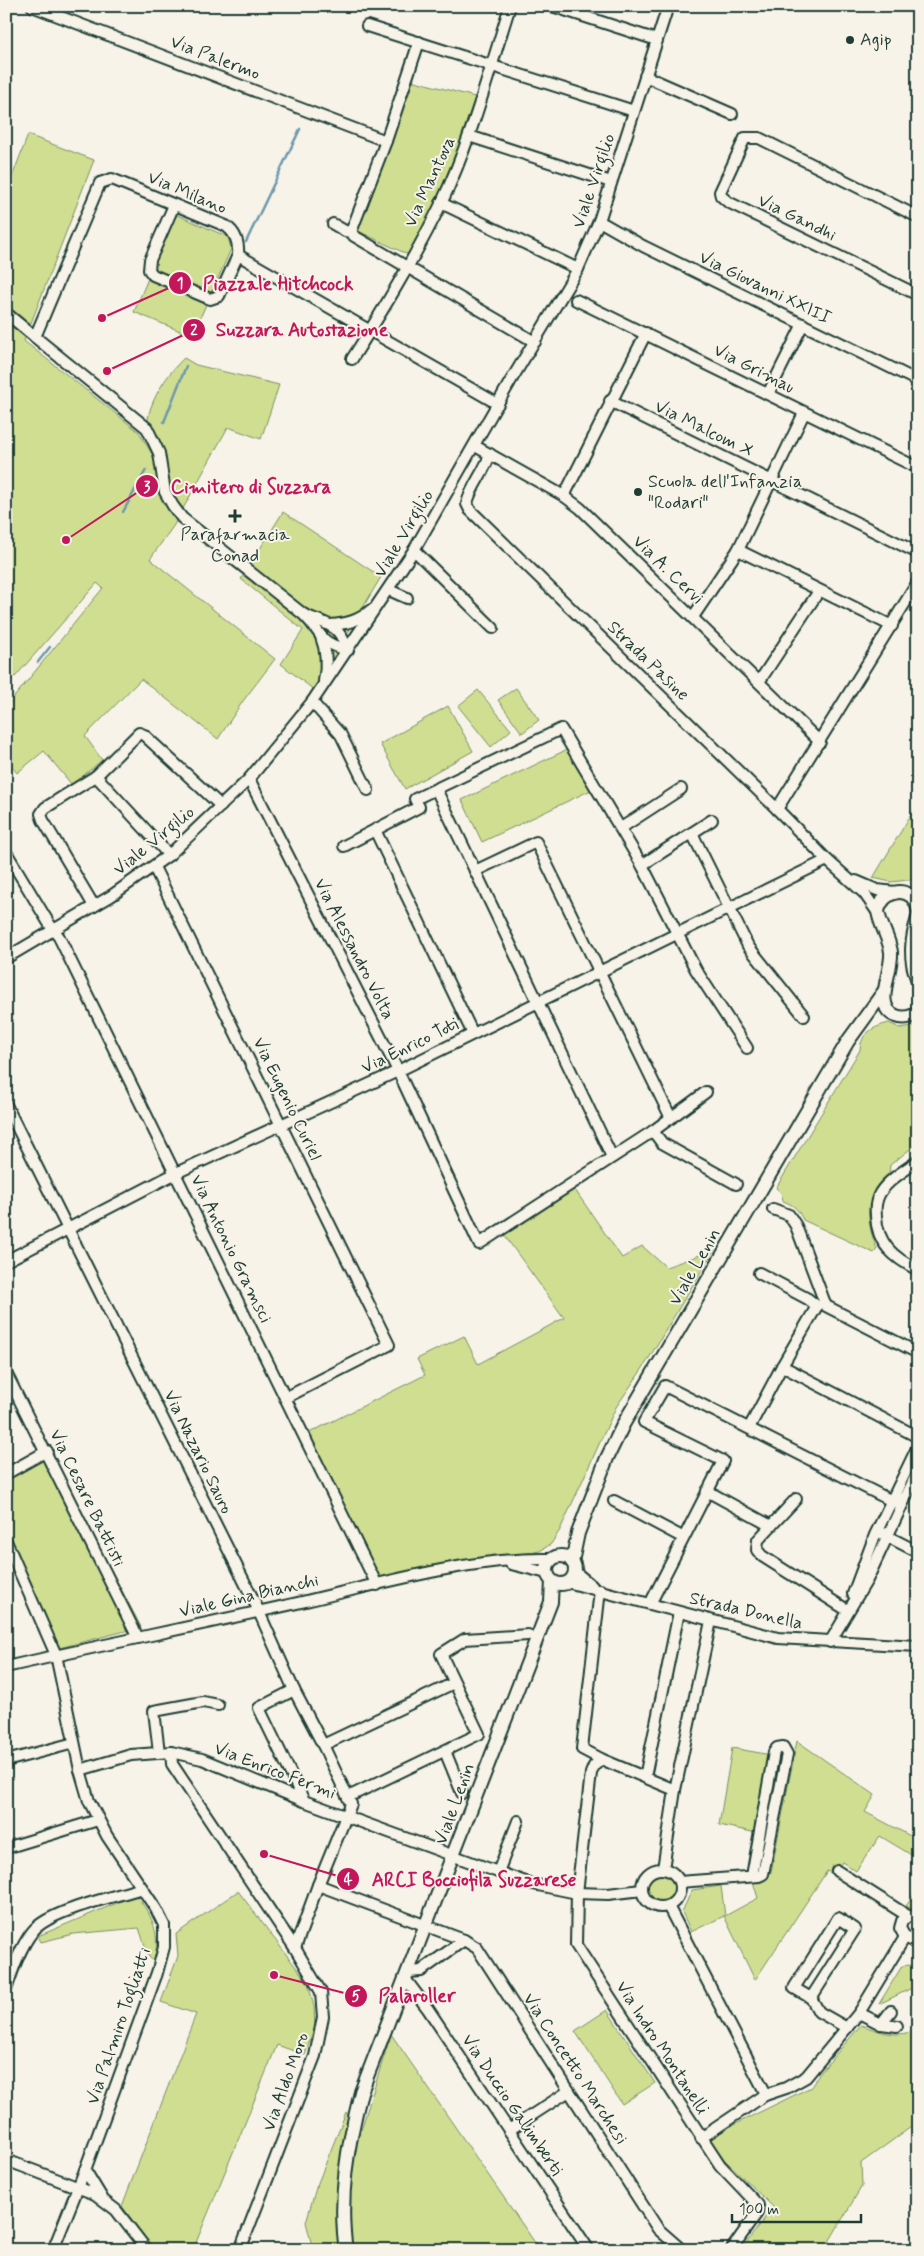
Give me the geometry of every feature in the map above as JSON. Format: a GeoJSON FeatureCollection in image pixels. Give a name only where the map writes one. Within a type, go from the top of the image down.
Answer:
{"type":"FeatureCollection","features":[{"type":"Feature","properties":{"kind":"main road"},"geometry":{"type":"LineString","coordinates":[[897,1017],[887,1009],[884,1003],[891,952],[878,913],[883,899],[898,892],[918,889]]}},
{"type":"Feature","properties":{"kind":"main road"},"geometry":{"type":"LineString","coordinates":[[898,892],[913,899],[918,908]]}},
{"type":"Feature","properties":{"kind":"main road"},"geometry":{"type":"LineString","coordinates":[[918,918],[913,932],[911,950],[912,962],[918,981]]}},
{"type":"Feature","properties":{"kind":"main road","name":"Viale Lenin"},"geometry":{"type":"LineString","coordinates":[[557,1580],[573,1576],[578,1533],[607,1458],[624,1423],[858,1027],[885,990]]}},
{"type":"Feature","properties":{"kind":"main road"},"geometry":{"type":"LineString","coordinates":[[858,1027],[877,1017],[886,1015],[897,1017],[915,1015]]}},
{"type":"Feature","properties":{"kind":"main road","name":"Viale Lenin"},"geometry":{"type":"LineString","coordinates":[[346,2250],[343,2212],[346,2166],[353,2121],[361,2092],[408,1976],[550,1602],[557,1580],[548,1565],[578,1533]]}},
{"type":"Feature","properties":{"kind":"main road"},"geometry":{"type":"LineString","coordinates":[[555,1558],[566,1557],[574,1567]]}},
{"type":"Feature","properties":{"kind":"street","name":"Via Palermo"},"geometry":{"type":"LineString","coordinates":[[32,6],[386,140]]}},
{"type":"Feature","properties":{"kind":"street","name":"Via Mantova"},"geometry":{"type":"LineString","coordinates":[[352,359],[407,267],[441,203],[469,136],[510,6]]}},
{"type":"Feature","properties":{"kind":"street"},"geometry":{"type":"LineString","coordinates":[[552,6],[657,40]]}},
{"type":"Feature","properties":{"kind":"street","name":"Viale Virgilio"},"geometry":{"type":"LineString","coordinates":[[6,958],[94,906],[169,855],[249,779],[322,688],[414,550],[578,269],[599,221],[668,6]]}},
{"type":"Feature","properties":{"kind":"street"},"geometry":{"type":"LineString","coordinates":[[367,26],[634,110]]}},
{"type":"Feature","properties":{"kind":"street"},"geometry":{"type":"LineString","coordinates":[[351,232],[386,140],[419,42]]}},
{"type":"Feature","properties":{"kind":"street"},"geometry":{"type":"LineString","coordinates":[[645,76],[732,114]]}},
{"type":"Feature","properties":{"kind":"street"},"geometry":{"type":"LineString","coordinates":[[469,136],[611,182]]}},
{"type":"Feature","properties":{"kind":"street","name":"Via Gandhi"},"geometry":{"type":"LineString","coordinates":[[918,217],[759,138],[745,138],[721,186],[720,192],[724,199],[918,295]]}},
{"type":"Feature","properties":{"kind":"street","name":"Via Milano"},"geometry":{"type":"LineString","coordinates":[[35,337],[100,183],[112,179],[231,230],[238,242],[238,255]]}},
{"type":"Feature","properties":{"kind":"street"},"geometry":{"type":"LineString","coordinates":[[441,203],[578,269]]}},
{"type":"Feature","properties":{"kind":"street"},"geometry":{"type":"LineString","coordinates":[[174,205],[150,260],[150,270],[153,275],[214,299],[219,296],[238,255],[498,404]]}},
{"type":"Feature","properties":{"kind":"street","name":"Via Giovanni XXIII"},"geometry":{"type":"LineString","coordinates":[[599,221],[644,246],[918,381]]}},
{"type":"Feature","properties":{"kind":"street"},"geometry":{"type":"LineString","coordinates":[[333,224],[345,231],[351,232],[354,236],[535,342]]}},
{"type":"Feature","properties":{"kind":"street","name":"Via Grimau"},"geometry":{"type":"LineString","coordinates":[[576,300],[918,468]]}},
{"type":"Feature","properties":{"kind":"street"},"geometry":{"type":"LineString","coordinates":[[6,313],[147,428],[159,453],[165,492],[182,518],[304,614],[314,624],[325,648],[327,668],[322,688]]}},
{"type":"Feature","properties":{"kind":"street"},"geometry":{"type":"LineString","coordinates":[[768,394],[802,324]]}},
{"type":"Feature","properties":{"kind":"street"},"geometry":{"type":"LineString","coordinates":[[564,496],[610,401],[646,334]]}},
{"type":"Feature","properties":{"kind":"street","name":"Via Malcom X"},"geometry":{"type":"LineString","coordinates":[[610,401],[918,553]]}},
{"type":"Feature","properties":{"kind":"street"},"geometry":{"type":"LineString","coordinates":[[693,617],[738,550],[804,412]]}},
{"type":"Feature","properties":{"kind":"street","name":"Via A. Cervi"},"geometry":{"type":"LineString","coordinates":[[475,446],[564,496],[580,508],[820,742]]}},
{"type":"Feature","properties":{"kind":"street","name":"Strada Pasine"},"geometry":{"type":"LineString","coordinates":[[490,454],[482,475],[468,497],[467,504],[470,510],[778,809],[827,860],[848,878]]}},
{"type":"Feature","properties":{"kind":"street"},"geometry":{"type":"LineString","coordinates":[[414,550],[493,628]]}},
{"type":"Feature","properties":{"kind":"street"},"geometry":{"type":"LineString","coordinates":[[738,550],[892,626]]}},
{"type":"Feature","properties":{"kind":"street"},"geometry":{"type":"LineString","coordinates":[[778,809],[918,582]]}},
{"type":"Feature","properties":{"kind":"street"},"geometry":{"type":"LineString","coordinates":[[388,590],[407,598]]}},
{"type":"Feature","properties":{"kind":"street"},"geometry":{"type":"LineString","coordinates":[[759,682],[766,675],[820,591]]}},
{"type":"Feature","properties":{"kind":"street"},"geometry":{"type":"LineString","coordinates":[[330,625],[341,625],[364,617],[380,603]]}},
{"type":"Feature","properties":{"kind":"street"},"geometry":{"type":"LineString","coordinates":[[304,614],[330,625],[342,634],[348,650]]}},
{"type":"Feature","properties":{"kind":"street"},"geometry":{"type":"LineString","coordinates":[[319,634],[330,645],[348,650]]}},
{"type":"Feature","properties":{"kind":"street"},"geometry":{"type":"LineString","coordinates":[[312,702],[341,735],[368,790]]}},
{"type":"Feature","properties":{"kind":"street"},"geometry":{"type":"LineString","coordinates":[[344,846],[419,807],[415,799],[561,729],[642,865],[696,970],[748,1048]]}},
{"type":"Feature","properties":{"kind":"street"},"geometry":{"type":"LineString","coordinates":[[94,906],[41,814],[45,808],[96,776],[139,733],[144,734],[221,806]]}},
{"type":"Feature","properties":{"kind":"street"},"geometry":{"type":"LineString","coordinates":[[96,776],[169,855]]}},
{"type":"Feature","properties":{"kind":"street","name":"Via Alessandro Volta"},"geometry":{"type":"LineString","coordinates":[[249,779],[398,1071],[479,1244],[612,1157]]}},
{"type":"Feature","properties":{"kind":"street"},"geometry":{"type":"LineString","coordinates":[[436,789],[612,1157],[654,1131],[706,1092]]}},
{"type":"Feature","properties":{"kind":"street"},"geometry":{"type":"LineString","coordinates":[[621,828],[681,789]]}},
{"type":"Feature","properties":{"kind":"street"},"geometry":{"type":"LineString","coordinates":[[642,865],[712,820]]}},
{"type":"Feature","properties":{"kind":"street"},"geometry":{"type":"LineString","coordinates":[[375,830],[473,1034]]}},
{"type":"Feature","properties":{"kind":"street"},"geometry":{"type":"LineString","coordinates":[[692,833],[748,946],[804,1016]]}},
{"type":"Feature","properties":{"kind":"street"},"geometry":{"type":"LineString","coordinates":[[474,871],[536,842],[671,1118]]}},
{"type":"Feature","properties":{"kind":"street","name":"Via Antonio Gramsci"},"geometry":{"type":"LineString","coordinates":[[6,852],[59,937],[377,1585]]}},
{"type":"Feature","properties":{"kind":"street","name":"Via Enrico Toti"},"geometry":{"type":"LineString","coordinates":[[6,1261],[176,1173],[398,1071],[827,860]]}},
{"type":"Feature","properties":{"kind":"street","name":"Via Eugenio Curiel"},"geometry":{"type":"LineString","coordinates":[[154,867],[389,1345],[285,1398]]}},
{"type":"Feature","properties":{"kind":"street"},"geometry":{"type":"LineString","coordinates":[[848,878],[871,888],[898,892]]}},
{"type":"Feature","properties":{"kind":"street"},"geometry":{"type":"LineString","coordinates":[[848,878],[870,900],[878,913]]}},
{"type":"Feature","properties":{"kind":"street","name":"Via Nazario Sauro"},"geometry":{"type":"LineString","coordinates":[[6,1105],[259,1611],[294,1690],[348,1797],[351,1804],[348,1816]]}},
{"type":"Feature","properties":{"kind":"street"},"geometry":{"type":"LineString","coordinates":[[654,1131],[662,1143],[736,1184]]}},
{"type":"Feature","properties":{"kind":"street"},"geometry":{"type":"LineString","coordinates":[[918,1161],[886,1186],[879,1195],[875,1209],[876,1224],[881,1240],[890,1252],[918,1270]]}},
{"type":"Feature","properties":{"kind":"street"},"geometry":{"type":"LineString","coordinates":[[773,1209],[789,1215],[796,1226],[822,1306]]}},
{"type":"Feature","properties":{"kind":"street"},"geometry":{"type":"LineString","coordinates":[[759,1272],[808,1299],[918,1353]]}},
{"type":"Feature","properties":{"kind":"street"},"geometry":{"type":"LineString","coordinates":[[749,1428],[782,1366],[822,1306]]}},
{"type":"Feature","properties":{"kind":"street"},"geometry":{"type":"LineString","coordinates":[[782,1366],[918,1436]]}},
{"type":"Feature","properties":{"kind":"street","name":"Via Cesare Battisti"},"geometry":{"type":"LineString","coordinates":[[6,1373],[47,1451],[138,1638]]}},
{"type":"Feature","properties":{"kind":"street"},"geometry":{"type":"LineString","coordinates":[[650,1604],[682,1538],[723,1461],[644,1422],[666,1386],[892,1501],[897,1502],[905,1498]]}},
{"type":"Feature","properties":{"kind":"street"},"geometry":{"type":"LineString","coordinates":[[847,1610],[867,1580],[885,1535],[892,1501],[917,1449]]}},
{"type":"Feature","properties":{"kind":"street"},"geometry":{"type":"LineString","coordinates":[[6,1474],[47,1451]]}},
{"type":"Feature","properties":{"kind":"street"},"geometry":{"type":"LineString","coordinates":[[830,1642],[918,1471]]}},
{"type":"Feature","properties":{"kind":"street"},"geometry":{"type":"LineString","coordinates":[[707,1491],[771,1526]]}},
{"type":"Feature","properties":{"kind":"street"},"geometry":{"type":"LineString","coordinates":[[796,1499],[758,1540],[756,1545],[758,1553],[847,1610]]}},
{"type":"Feature","properties":{"kind":"street"},"geometry":{"type":"LineString","coordinates":[[614,1501],[682,1538]]}},
{"type":"Feature","properties":{"kind":"street"},"geometry":{"type":"LineString","coordinates":[[885,1535],[918,1552]]}},
{"type":"Feature","properties":{"kind":"street","name":"Via Palmiro Togliatti"},"geometry":{"type":"LineString","coordinates":[[6,1542],[56,1656],[80,1770],[98,1820],[164,1925],[164,1947],[157,1973],[85,2170],[53,2250]]}},
{"type":"Feature","properties":{"kind":"street","name":"Viale Gina Bianchi"},"geometry":{"type":"LineString","coordinates":[[6,1667],[377,1585],[500,1562],[555,1558]]}},
{"type":"Feature","properties":{"kind":"street","name":"Strada Donella"},"geometry":{"type":"LineString","coordinates":[[500,1562],[557,1580],[778,1638],[918,1646]]}},
{"type":"Feature","properties":{"kind":"street"},"geometry":{"type":"LineString","coordinates":[[574,1567],[587,1582],[600,1590],[582,1745],[591,1772]]}},
{"type":"Feature","properties":{"kind":"street"},"geometry":{"type":"LineString","coordinates":[[645,1776],[679,1612]]}},
{"type":"Feature","properties":{"kind":"street"},"geometry":{"type":"LineString","coordinates":[[663,1869],[676,1790],[710,1621]]}},
{"type":"Feature","properties":{"kind":"street"},"geometry":{"type":"LineString","coordinates":[[348,1797],[478,1734],[442,1654],[464,1639],[528,1636]]}},
{"type":"Feature","properties":{"kind":"street"},"geometry":{"type":"LineString","coordinates":[[323,1745],[454,1683]]}},
{"type":"Feature","properties":{"kind":"street"},"geometry":{"type":"LineString","coordinates":[[294,1690],[259,1708],[304,1801]]}},
{"type":"Feature","properties":{"kind":"street"},"geometry":{"type":"LineString","coordinates":[[159,1752],[154,1711],[203,1702],[218,1705]]}},
{"type":"Feature","properties":{"kind":"street"},"geometry":{"type":"LineString","coordinates":[[6,1761],[74,1743]]}},
{"type":"Feature","properties":{"kind":"street"},"geometry":{"type":"LineString","coordinates":[[679,1882],[752,1876],[761,1875],[765,1871],[787,1754],[783,1747],[777,1748],[774,1752],[752,1876]]}},
{"type":"Feature","properties":{"kind":"street"},"geometry":{"type":"LineString","coordinates":[[445,1751],[462,1793]]}},
{"type":"Feature","properties":{"kind":"street"},"geometry":{"type":"LineString","coordinates":[[585,1751],[676,1790]]}},
{"type":"Feature","properties":{"kind":"street","name":"Via Enrico Fermi"},"geometry":{"type":"LineString","coordinates":[[80,1770],[131,1755],[171,1752],[202,1759],[304,1801],[535,1885],[577,1892],[608,1894],[642,1890]]}},
{"type":"Feature","properties":{"kind":"street","name":"Via Aldo Moro"},"geometry":{"type":"LineString","coordinates":[[171,1752],[172,1764],[295,1948],[321,1992],[323,2017],[315,2056],[240,2250]]}},
{"type":"Feature","properties":{"kind":"street"},"geometry":{"type":"LineString","coordinates":[[591,1772],[601,1759]]}},
{"type":"Feature","properties":{"kind":"street","name":"Via Indro Montanelli"},"geometry":{"type":"LineString","coordinates":[[591,1772],[577,1892],[576,1945],[701,2138],[720,2165],[758,2205],[757,2213],[731,2250]]}},
{"type":"Feature","properties":{"kind":"street"},"geometry":{"type":"LineString","coordinates":[[295,1948],[318,1884],[341,1827],[348,1816]]}},
{"type":"Feature","properties":{"kind":"street"},"geometry":{"type":"LineString","coordinates":[[6,1848],[98,1820]]}},
{"type":"Feature","properties":{"kind":"street"},"geometry":{"type":"LineString","coordinates":[[498,1872],[518,1820]]}},
{"type":"Feature","properties":{"kind":"street"},"geometry":{"type":"LineString","coordinates":[[658,1869],[673,1873],[679,1882],[680,1893],[678,1898],[668,1906],[663,1907],[651,1904],[647,1901],[642,1890],[648,1875],[658,1869]]}},
{"type":"Feature","properties":{"kind":"street"},"geometry":{"type":"LineString","coordinates":[[837,1872],[913,1917]]}},
{"type":"Feature","properties":{"kind":"street","name":"Via Concetto Marchesi"},"geometry":{"type":"LineString","coordinates":[[318,1884],[464,1940],[477,1948],[658,2228],[682,2250]]}},
{"type":"Feature","properties":{"kind":"street"},"geometry":{"type":"LineString","coordinates":[[6,1990],[27,1938],[40,1924],[47,1919],[142,1888]]}},
{"type":"Feature","properties":{"kind":"street"},"geometry":{"type":"LineString","coordinates":[[668,1906],[765,2095]]}},
{"type":"Feature","properties":{"kind":"street"},"geometry":{"type":"LineString","coordinates":[[913,1917],[902,1921],[900,1928],[905,1937],[911,1940],[918,1938]]}},
{"type":"Feature","properties":{"kind":"street"},"geometry":{"type":"LineString","coordinates":[[811,1998],[855,1929],[838,1918],[794,1988],[811,1998],[819,2012],[848,2028]]}},
{"type":"Feature","properties":{"kind":"street"},"geometry":{"type":"LineString","coordinates":[[701,2138],[765,2095],[786,2088],[806,2076],[848,2028],[905,1937]]}},
{"type":"Feature","properties":{"kind":"street"},"geometry":{"type":"LineString","coordinates":[[408,1976],[421,1971],[464,1940]]}},
{"type":"Feature","properties":{"kind":"street","name":"Via Duccio Galimberti"},"geometry":{"type":"LineString","coordinates":[[408,1976],[589,2250]]}},
{"type":"Feature","properties":{"kind":"street"},"geometry":{"type":"LineString","coordinates":[[881,2024],[891,2011]]}},
{"type":"Feature","properties":{"kind":"street"},"geometry":{"type":"LineString","coordinates":[[859,2012],[881,2024],[897,2026]]}},
{"type":"Feature","properties":{"kind":"street"},"geometry":{"type":"LineString","coordinates":[[509,2130],[569,2091]]}},
{"type":"Feature","properties":{"kind":"street"},"geometry":{"type":"LineString","coordinates":[[6,2160],[102,2198]]}},
{"type":"Feature","properties":{"kind":"street"},"geometry":{"type":"LineString","coordinates":[[85,2170],[102,2198],[116,2210],[147,2250]]}},
{"type":"Feature","properties":{"kind":"green space"},"geometry":{"type":"Polygon","coordinates":[[[411,80],[475,97],[440,201],[413,257],[356,230],[411,80]]]}},
{"type":"Feature","properties":{"kind":"green space"},"geometry":{"type":"Polygon","coordinates":[[[28,135],[94,160],[24,341],[139,432],[152,454],[148,423],[150,411],[172,370],[184,358],[196,365],[279,385],[261,439],[228,427],[174,525],[150,559],[275,659],[243,701],[218,739],[141,679],[85,736],[102,760],[72,785],[44,751],[17,773],[6,759],[6,707],[103,588],[97,583],[15,677],[6,671],[6,193],[28,135]]]}},
{"type":"Feature","properties":{"kind":"green space"},"geometry":{"type":"Polygon","coordinates":[[[175,214],[228,237],[231,249],[192,336],[134,312],[175,214]]]}},
{"type":"Feature","properties":{"kind":"green space"},"geometry":{"type":"Polygon","coordinates":[[[283,512],[381,577],[314,690],[281,664],[303,630],[241,579],[283,512]]]}},
{"type":"Feature","properties":{"kind":"green space"},"geometry":{"type":"Polygon","coordinates":[[[516,688],[539,720],[522,733],[498,700],[516,688]]]}},
{"type":"Feature","properties":{"kind":"green space"},"geometry":{"type":"Polygon","coordinates":[[[478,690],[511,730],[491,747],[458,706],[478,690]]]}},
{"type":"Feature","properties":{"kind":"green space"},"geometry":{"type":"Polygon","coordinates":[[[448,706],[473,751],[405,789],[380,744],[448,706]]]}},
{"type":"Feature","properties":{"kind":"green space"},"geometry":{"type":"Polygon","coordinates":[[[568,749],[591,790],[482,842],[462,800],[568,749]]]}},
{"type":"Feature","properties":{"kind":"green space"},"geometry":{"type":"Polygon","coordinates":[[[918,803],[918,879],[891,882],[873,878],[918,803]]]}},
{"type":"Feature","properties":{"kind":"green space"},"geometry":{"type":"Polygon","coordinates":[[[889,1023],[900,1028],[918,1025],[918,1143],[890,1165],[889,1176],[875,1192],[871,1201],[869,1210],[870,1228],[877,1249],[874,1253],[803,1220],[795,1208],[783,1201],[781,1192],[776,1188],[860,1050],[865,1035],[873,1029],[889,1023]]]}},
{"type":"Feature","properties":{"kind":"green space"},"geometry":{"type":"Polygon","coordinates":[[[573,1187],[622,1258],[642,1246],[666,1267],[714,1250],[643,1368],[616,1407],[560,1530],[551,1544],[540,1551],[378,1578],[307,1434],[425,1375],[417,1359],[464,1336],[478,1364],[564,1318],[504,1235],[573,1187]]]}},
{"type":"Feature","properties":{"kind":"green space"},"geometry":{"type":"Polygon","coordinates":[[[51,1455],[141,1627],[59,1648],[6,1533],[6,1480],[51,1455]]]}},
{"type":"Feature","properties":{"kind":"green space"},"geometry":{"type":"Polygon","coordinates":[[[797,1741],[875,1795],[865,1812],[918,1840],[918,1859],[880,1836],[856,1871],[842,1862],[834,1874],[827,1871],[755,1980],[724,1916],[691,1932],[682,1912],[692,1890],[721,1886],[725,1916],[758,1898],[753,1882],[766,1878],[771,1872],[797,1741]]]}},
{"type":"Feature","properties":{"kind":"green space"},"geometry":{"type":"Polygon","coordinates":[[[732,1748],[771,1755],[757,1833],[719,1825],[732,1748]]]}},
{"type":"Feature","properties":{"kind":"green space"},"geometry":{"type":"Polygon","coordinates":[[[661,1873],[667,1874],[672,1878],[676,1883],[676,1895],[672,1900],[667,1904],[661,1905],[655,1904],[650,1900],[646,1895],[645,1889],[646,1883],[650,1878],[655,1874],[661,1873]]]}},
{"type":"Feature","properties":{"kind":"green space"},"geometry":{"type":"Polygon","coordinates":[[[918,1889],[918,1912],[906,1906],[918,1889]]]}},
{"type":"Feature","properties":{"kind":"green space"},"geometry":{"type":"Polygon","coordinates":[[[238,1891],[308,1983],[314,2006],[315,2027],[305,2055],[277,2045],[193,2250],[154,2250],[122,2206],[196,2014],[161,2002],[178,1956],[176,1934],[238,1891]]]}},
{"type":"Feature","properties":{"kind":"green space"},"geometry":{"type":"Polygon","coordinates":[[[136,1895],[148,1912],[156,1934],[155,1963],[149,1957],[139,1928],[73,1934],[41,1942],[38,1936],[136,1895]]]}},
{"type":"Feature","properties":{"kind":"green space"},"geometry":{"type":"Polygon","coordinates":[[[918,1964],[918,1985],[879,2004],[902,1966],[918,1964]]]}},
{"type":"Feature","properties":{"kind":"green space"},"geometry":{"type":"Polygon","coordinates":[[[607,2010],[655,2083],[622,2104],[575,2031],[607,2010]]]}},
{"type":"Feature","properties":{"kind":"green space"},"geometry":{"type":"Polygon","coordinates":[[[861,2025],[882,2032],[896,2034],[903,2034],[918,2029],[918,2122],[861,2163],[862,2186],[824,2250],[741,2250],[773,2207],[724,2159],[709,2137],[811,2087],[820,2073],[861,2025]]]}},
{"type":"Feature","properties":{"kind":"green space"},"geometry":{"type":"Polygon","coordinates":[[[391,2034],[540,2250],[313,2250],[306,2222],[316,2188],[346,2112],[361,2130],[391,2034]]]}},
{"type":"Feature","properties":{"kind":"waterway"},"geometry":{"type":"LineString","coordinates":[[246,242],[300,129]]}},
{"type":"Feature","properties":{"kind":"waterway"},"geometry":{"type":"LineString","coordinates":[[164,422],[186,366]]}},
{"type":"Feature","properties":{"kind":"waterway"},"geometry":{"type":"LineString","coordinates":[[123,512],[146,470]]}},
{"type":"Feature","properties":{"kind":"waterway"},"geometry":{"type":"LineString","coordinates":[[38,662],[50,647]]}},
{"type":"Feature","properties":{"kind":"place","name":"Agip"},"geometry":{"type":"Point","coordinates":[850,40]}},
{"type":"Feature","properties":{"kind":"place","name":"Piazzale Hitchcock"},"geometry":{"type":"Point","coordinates":[102,318]}},
{"type":"Feature","properties":{"kind":"place","name":"Suzzara Autostazione"},"geometry":{"type":"Point","coordinates":[107,371]}},
{"type":"Feature","properties":{"kind":"place","name":"Scuola dell'Infanzia \"Rodari\""},"geometry":{"type":"Point","coordinates":[638,492]}},
{"type":"Feature","properties":{"kind":"place","name":"Parafarmacia Conad"},"geometry":{"type":"Point","coordinates":[235,516]}},
{"type":"Feature","properties":{"kind":"place","name":"Cimitero di Suzzara"},"geometry":{"type":"Point","coordinates":[66,540]}},
{"type":"Feature","properties":{"kind":"place","name":"ARCI Bocciofila Suzzarese"},"geometry":{"type":"Point","coordinates":[264,1854]}},
{"type":"Feature","properties":{"kind":"place","name":"Palaroller"},"geometry":{"type":"Point","coordinates":[274,1975]}}]}
